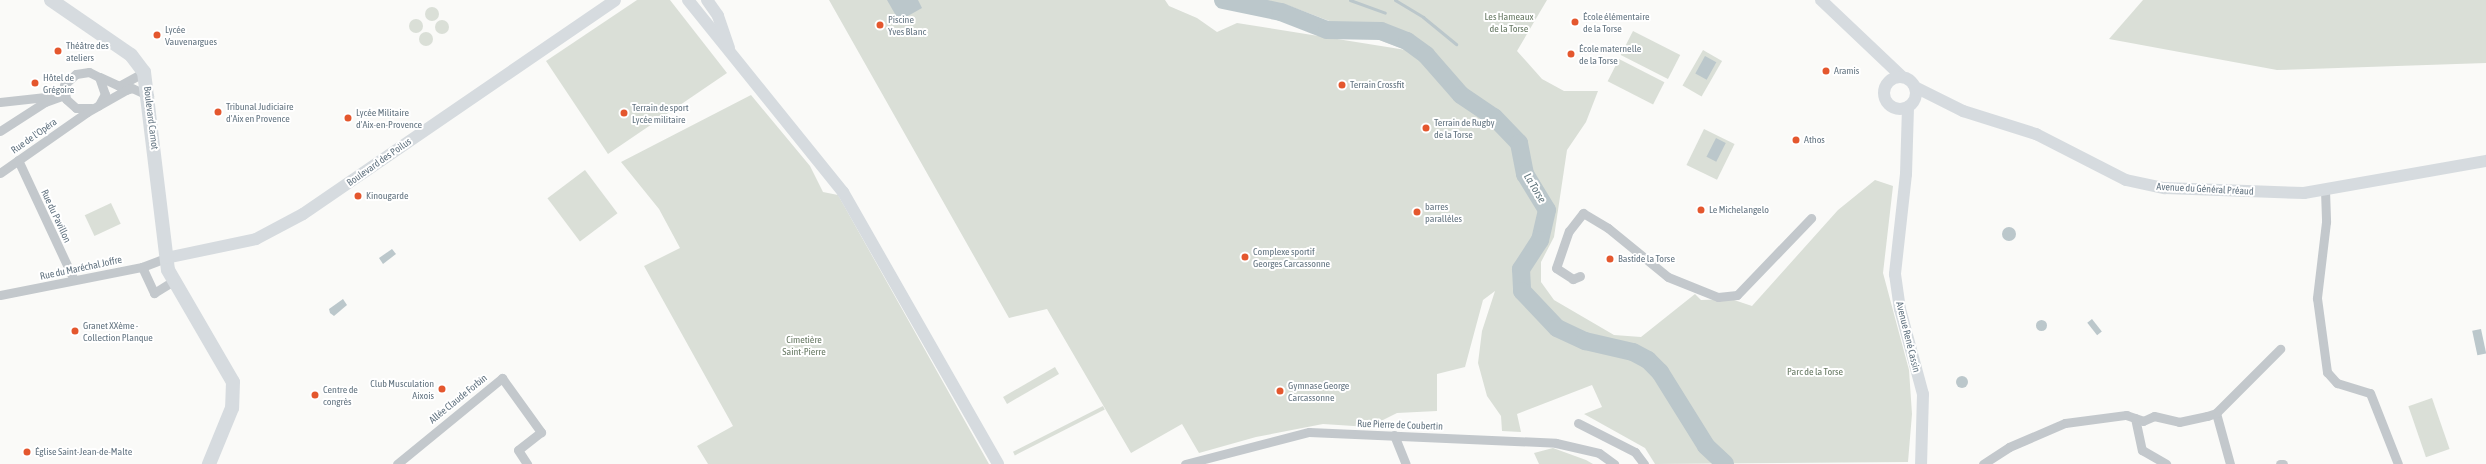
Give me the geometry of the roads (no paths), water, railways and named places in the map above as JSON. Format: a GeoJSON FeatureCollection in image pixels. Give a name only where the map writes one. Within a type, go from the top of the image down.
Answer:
{"type":"FeatureCollection","features":[{"type":"Feature","properties":{"kind":"main road","name":"Boulevard Carnot"},"geometry":{"type":"LineString","coordinates":[[51,0],[131,55],[144,72],[149,96],[166,258],[173,281],[233,382],[232,408],[209,464]]}},
{"type":"Feature","properties":{"kind":"street","name":"Boulevard des Poilus"},"geometry":{"type":"LineString","coordinates":[[166,258],[256,239],[303,214],[615,0]]}},
{"type":"Feature","properties":{"kind":"street"},"geometry":{"type":"LineString","coordinates":[[688,0],[720,43],[729,48]]}},
{"type":"Feature","properties":{"kind":"street"},"geometry":{"type":"LineString","coordinates":[[707,0],[721,23],[729,48],[843,192],[998,464]]}},
{"type":"Feature","properties":{"kind":"street"},"geometry":{"type":"LineString","coordinates":[[1821,0],[1901,76],[1915,87],[1911,104]]}},
{"type":"Feature","properties":{"kind":"street"},"geometry":{"type":"LineString","coordinates":[[1877,52],[1886,83],[1884,99],[1896,109],[1939,98]]}},
{"type":"Feature","properties":{"kind":"street"},"geometry":{"type":"LineString","coordinates":[[99,76],[105,94],[96,106],[76,108],[64,95],[64,85],[76,74],[89,72],[99,76],[119,86],[144,72]]}},
{"type":"Feature","properties":{"kind":"street"},"geometry":{"type":"LineString","coordinates":[[1886,83],[1901,76]]}},
{"type":"Feature","properties":{"kind":"street","name":"Avenue du Général Préaud"},"geometry":{"type":"LineString","coordinates":[[1915,87],[1963,111],[2036,134],[2107,172],[2146,185],[2207,191],[2325,190],[2486,161]]}},
{"type":"Feature","properties":{"kind":"street","name":"Rue de l'Opéra"},"geometry":{"type":"LineString","coordinates":[[0,173],[96,106],[132,88],[149,96]]}},
{"type":"Feature","properties":{"kind":"street"},"geometry":{"type":"LineString","coordinates":[[0,102],[64,95]]}},
{"type":"Feature","properties":{"kind":"street"},"geometry":{"type":"LineString","coordinates":[[0,131],[45,102],[64,95]]}},
{"type":"Feature","properties":{"kind":"street","name":"Avenue René Cassin"},"geometry":{"type":"LineString","coordinates":[[1911,104],[1895,274],[1900,309],[1923,394],[1921,464]]}},
{"type":"Feature","properties":{"kind":"street","name":"Avenue René Cassin"},"geometry":{"type":"LineString","coordinates":[[1896,109],[1908,138]]}},
{"type":"Feature","properties":{"kind":"street","name":"Rue du Pavillon"},"geometry":{"type":"LineString","coordinates":[[18,160],[74,280]]}},
{"type":"Feature","properties":{"kind":"street"},"geometry":{"type":"LineString","coordinates":[[2325,190],[2326,222],[2317,298],[2328,372],[2337,383],[2370,393],[2398,464]]}},
{"type":"Feature","properties":{"kind":"street"},"geometry":{"type":"LineString","coordinates":[[1580,276],[1573,279],[1556,268],[1569,231],[1583,213],[1608,228],[1668,277],[1718,297],[1737,295],[1811,218]]}},
{"type":"Feature","properties":{"kind":"street","name":"Rue du Maréchal Joffre"},"geometry":{"type":"LineString","coordinates":[[0,295],[142,267],[166,258]]}},
{"type":"Feature","properties":{"kind":"street"},"geometry":{"type":"LineString","coordinates":[[142,267],[154,293],[173,281]]}},
{"type":"Feature","properties":{"kind":"street"},"geometry":{"type":"LineString","coordinates":[[1983,464],[2009,447],[2065,423],[2126,415],[2144,421],[2154,416],[2179,422],[2216,413],[2280,349]]}},
{"type":"Feature","properties":{"kind":"street","name":"Allée Claude Forbin"},"geometry":{"type":"LineString","coordinates":[[397,464],[502,378],[541,432],[518,450],[527,464]]}},
{"type":"Feature","properties":{"kind":"street"},"geometry":{"type":"LineString","coordinates":[[2216,413],[2230,464]]}},
{"type":"Feature","properties":{"kind":"street"},"geometry":{"type":"LineString","coordinates":[[2135,418],[2142,450],[2166,464]]}},
{"type":"Feature","properties":{"kind":"street"},"geometry":{"type":"LineString","coordinates":[[1578,423],[1635,452],[1644,464]]}},
{"type":"Feature","properties":{"kind":"street","name":"Rue Pierre de Coubertin"},"geometry":{"type":"LineString","coordinates":[[1185,464],[1309,432],[1556,443],[1599,453],[1614,464]]}},
{"type":"Feature","properties":{"kind":"street"},"geometry":{"type":"LineString","coordinates":[[1394,435],[1406,464]]}},
{"type":"Feature","properties":{"kind":"waterway","name":"La Torse"},"geometry":{"type":"LineString","coordinates":[[1223,0],[1281,12],[1327,30],[1381,31],[1407,41],[1426,55],[1461,95],[1494,117],[1519,143],[1525,174],[1547,210],[1540,240],[1521,269],[1522,291],[1557,328],[1585,341],[1633,352],[1648,360],[1660,372],[1706,446],[1725,464]]}},
{"type":"Feature","properties":{"kind":"waterway"},"geometry":{"type":"LineString","coordinates":[[1350,0],[1385,13]]}},
{"type":"Feature","properties":{"kind":"waterway"},"geometry":{"type":"LineString","coordinates":[[1395,0],[1423,17],[1456,44]]}},
{"type":"Feature","properties":{"kind":"place","name":"École élémentaire de la Torse"},"geometry":{"type":"Point","coordinates":[1575,22]}},
{"type":"Feature","properties":{"kind":"place","name":"Piscine Yves Blanc"},"geometry":{"type":"Point","coordinates":[880,25]}},
{"type":"Feature","properties":{"kind":"place","name":"Lycée Vauvenargues"},"geometry":{"type":"Point","coordinates":[157,35]}},
{"type":"Feature","properties":{"kind":"place","name":"Théâtre des ateliers"},"geometry":{"type":"Point","coordinates":[58,51]}},
{"type":"Feature","properties":{"kind":"place","name":"École maternelle de la Torse"},"geometry":{"type":"Point","coordinates":[1571,54]}},
{"type":"Feature","properties":{"kind":"place","name":"Aramis"},"geometry":{"type":"Point","coordinates":[1826,71]}},
{"type":"Feature","properties":{"kind":"place","name":"Hôtel de Grégoire"},"geometry":{"type":"Point","coordinates":[35,83]}},
{"type":"Feature","properties":{"kind":"place","name":"Terrain Crossfit"},"geometry":{"type":"Point","coordinates":[1342,85]}},
{"type":"Feature","properties":{"kind":"place","name":"Tribunal Judiciaire d'Aix en Provence"},"geometry":{"type":"Point","coordinates":[218,112]}},
{"type":"Feature","properties":{"kind":"place","name":"Terrain de sport Lycée militaire"},"geometry":{"type":"Point","coordinates":[624,113]}},
{"type":"Feature","properties":{"kind":"place","name":"Lycée Militaire d'Aix-en-Provence"},"geometry":{"type":"Point","coordinates":[348,118]}},
{"type":"Feature","properties":{"kind":"place","name":"Terrain de Rugby de la Torse"},"geometry":{"type":"Point","coordinates":[1426,128]}},
{"type":"Feature","properties":{"kind":"place","name":"Athos"},"geometry":{"type":"Point","coordinates":[1796,140]}},
{"type":"Feature","properties":{"kind":"place","name":"Kinougarde"},"geometry":{"type":"Point","coordinates":[358,196]}},
{"type":"Feature","properties":{"kind":"place","name":"Le Michelangelo"},"geometry":{"type":"Point","coordinates":[1701,210]}},
{"type":"Feature","properties":{"kind":"place","name":"barres parallèles"},"geometry":{"type":"Point","coordinates":[1417,212]}},
{"type":"Feature","properties":{"kind":"place","name":"Complexe sportif Georges Carcassonne"},"geometry":{"type":"Point","coordinates":[1245,257]}},
{"type":"Feature","properties":{"kind":"place","name":"Bastide la Torse"},"geometry":{"type":"Point","coordinates":[1610,259]}},
{"type":"Feature","properties":{"kind":"place","name":"Granet XXème - Collection Planque"},"geometry":{"type":"Point","coordinates":[75,331]}},
{"type":"Feature","properties":{"kind":"place","name":"Club Musculation Aixois"},"geometry":{"type":"Point","coordinates":[442,389]}},
{"type":"Feature","properties":{"kind":"place","name":"Gymnase George Carcassonne"},"geometry":{"type":"Point","coordinates":[1280,391]}},
{"type":"Feature","properties":{"kind":"place","name":"Centre de congrès"},"geometry":{"type":"Point","coordinates":[315,395]}},
{"type":"Feature","properties":{"kind":"place","name":"Église Saint-Jean-de-Malte"},"geometry":{"type":"Point","coordinates":[27,452]}},
{"type":"Feature","properties":{"kind":"park label","name":"Les Hameaux de la Torse"},"geometry":{"type":"Point","coordinates":[1509,22]}},
{"type":"Feature","properties":{"kind":"park label","name":"Cimetière Saint-Pierre"},"geometry":{"type":"Point","coordinates":[804,344]}},
{"type":"Feature","properties":{"kind":"park label","name":"Parc de la Torse"},"geometry":{"type":"Point","coordinates":[1815,372]}}]}
